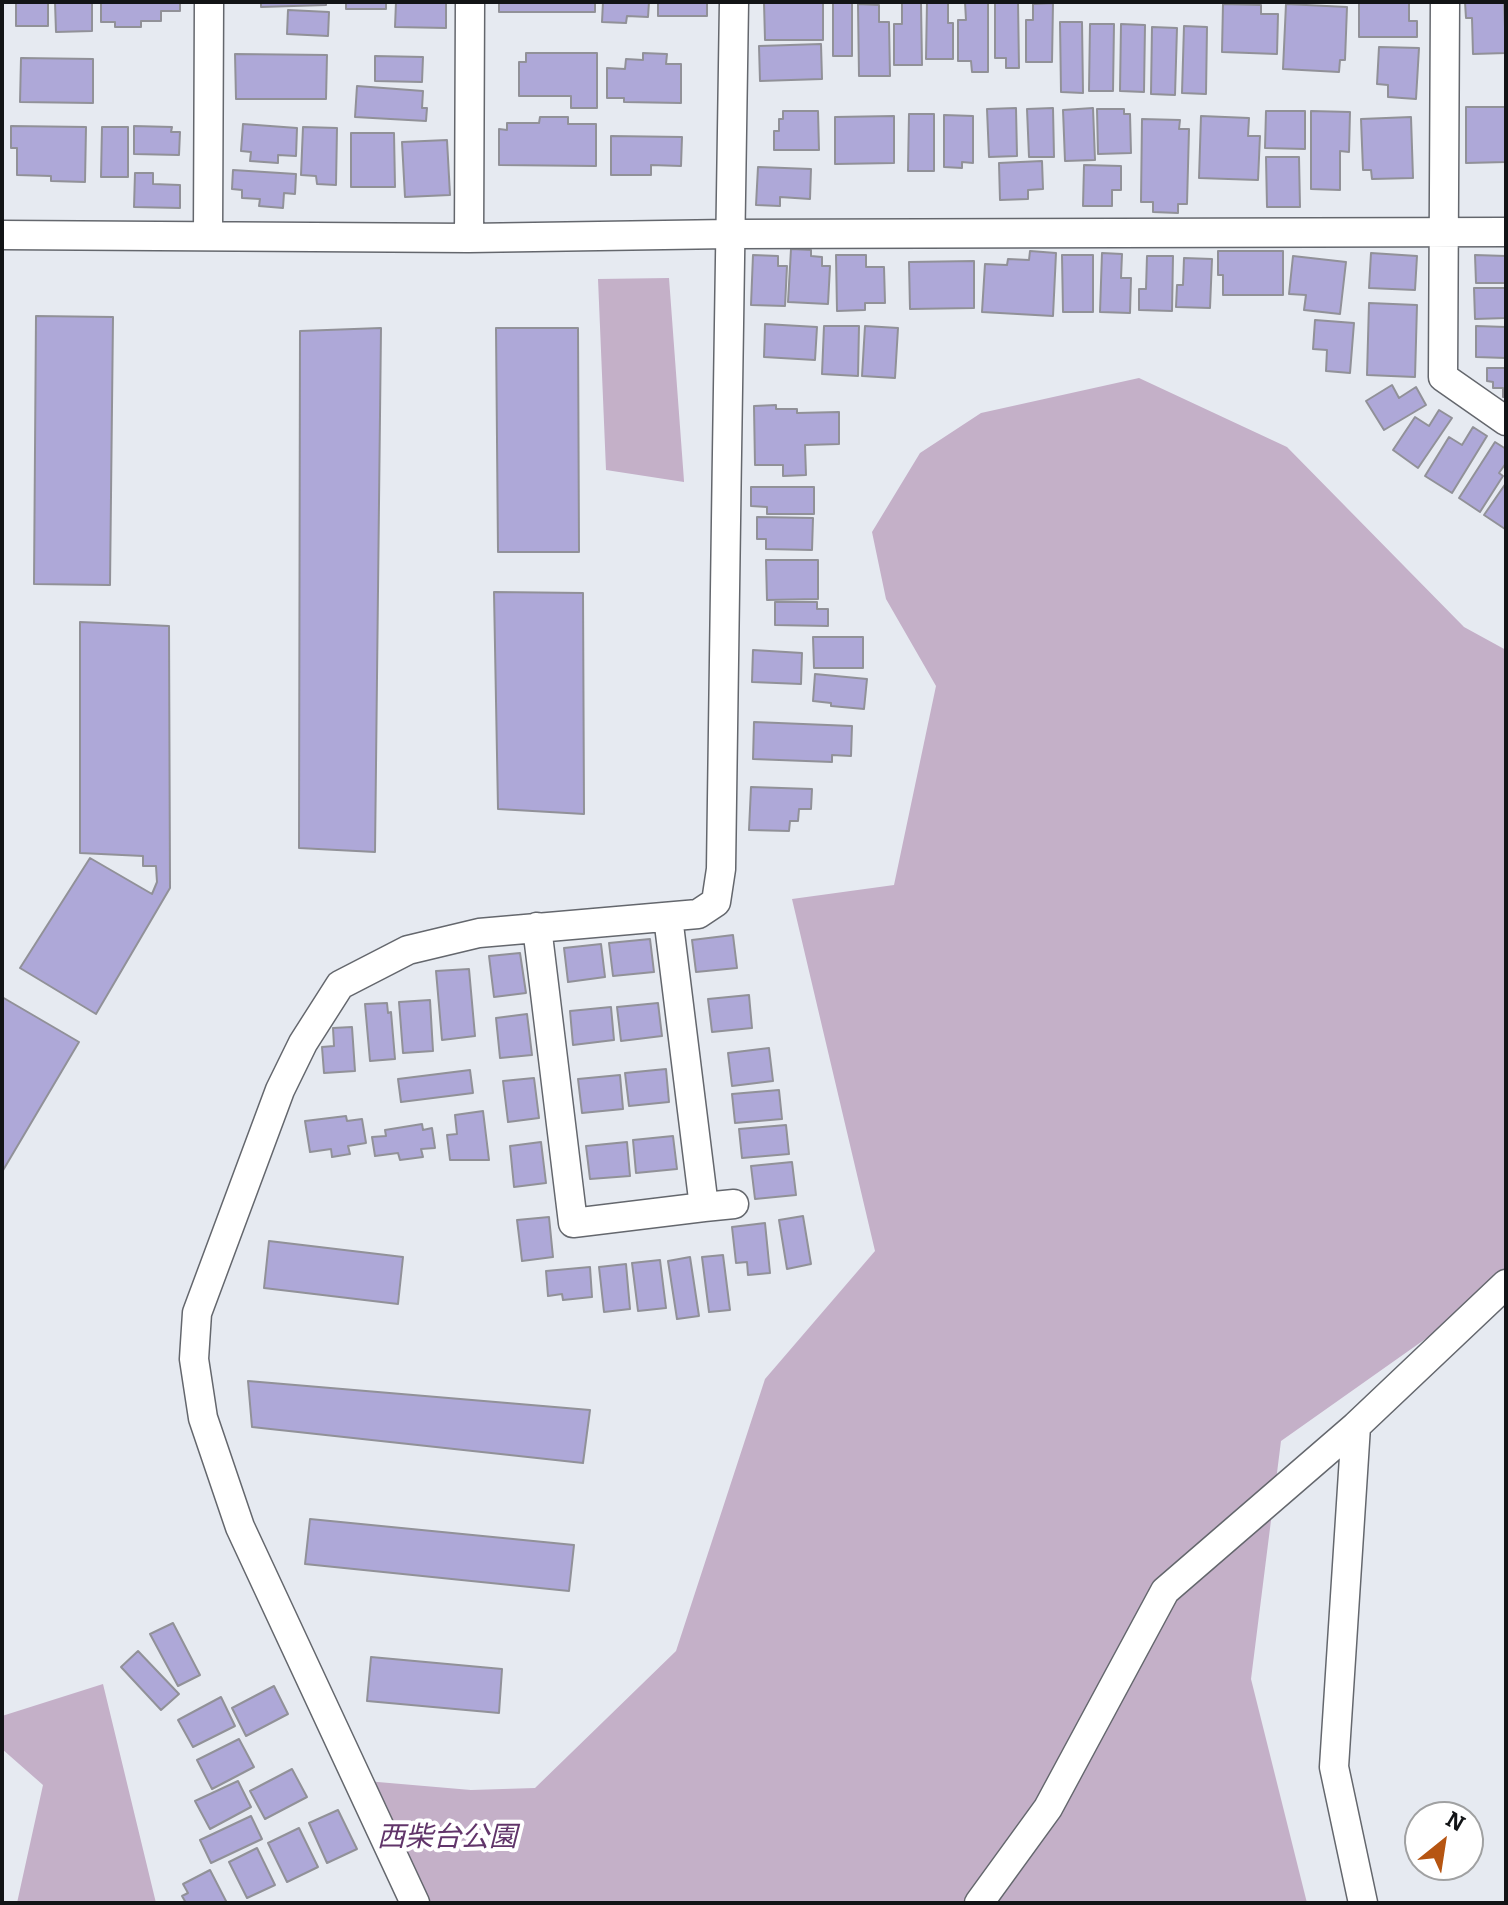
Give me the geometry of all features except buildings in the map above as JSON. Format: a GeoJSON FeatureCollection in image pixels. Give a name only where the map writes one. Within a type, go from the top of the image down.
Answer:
{"type":"FeatureCollection","features":[{"type":"Feature","properties":{"kind":"street"},"geometry":{"type":"LineString","coordinates":[[208,234],[209,2]]}},
{"type":"Feature","properties":{"kind":"street"},"geometry":{"type":"LineString","coordinates":[[469,238],[470,2]]}},
{"type":"Feature","properties":{"kind":"street"},"geometry":{"type":"LineString","coordinates":[[415,1903],[240,1527],[203,1418],[194,1359],[197,1313],[280,1090],[303,1043],[340,985],[408,950],[479,933],[698,914],[716,902],[721,869],[734,2]]}},
{"type":"Feature","properties":{"kind":"street"},"geometry":{"type":"LineString","coordinates":[[1445,2],[1443,377],[1506,421]]}},
{"type":"Feature","properties":{"kind":"street"},"geometry":{"type":"LineString","coordinates":[[2,235],[469,238],[729,234],[1506,232]]}},
{"type":"Feature","properties":{"kind":"street"},"geometry":{"type":"LineString","coordinates":[[668,917],[704,1207]]}},
{"type":"Feature","properties":{"kind":"street"},"geometry":{"type":"LineString","coordinates":[[537,927],[573,1223],[734,1204]]}},
{"type":"Feature","properties":{"kind":"street"},"geometry":{"type":"LineString","coordinates":[[979,1903],[1048,1808],[1165,1591],[1356,1426],[1506,1284]]}},
{"type":"Feature","properties":{"kind":"street"},"geometry":{"type":"LineString","coordinates":[[1356,1426],[1334,1767],[1363,1903]]}},
{"type":"Feature","properties":{"kind":"green space"},"geometry":{"type":"Polygon","coordinates":[[[669,278],[684,482],[606,470],[598,279],[669,278]]]}},
{"type":"Feature","properties":{"kind":"green space","name":"西柴台公園"},"geometry":{"type":"Polygon","coordinates":[[[1139,378],[1287,447],[1464,627],[1506,650],[1506,1282],[1281,1441],[1251,1679],[1307,1903],[420,1903],[366,1781],[471,1790],[535,1788],[676,1651],[765,1379],[875,1251],[792,899],[894,885],[936,686],[886,599],[872,532],[920,453],[981,413],[1139,378]]]}},
{"type":"Feature","properties":{"kind":"green space"},"geometry":{"type":"Polygon","coordinates":[[[103,1684],[156,1903],[17,1903],[43,1785],[2,1749],[2,1716],[103,1684]]]}}]}
